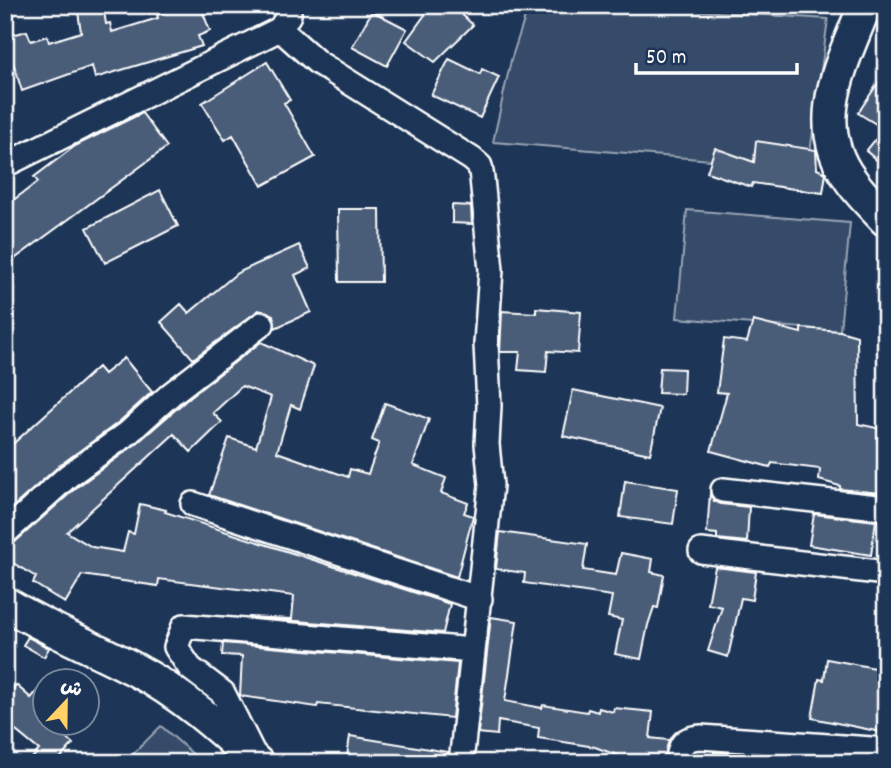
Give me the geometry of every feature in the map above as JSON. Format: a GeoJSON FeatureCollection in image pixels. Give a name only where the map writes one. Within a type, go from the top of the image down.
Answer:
{"type":"FeatureCollection","features":[{"type":"Feature","properties":{"kind":"street"},"geometry":{"type":"LineString","coordinates":[[5,165],[280,29],[289,15],[289,5]]}},
{"type":"Feature","properties":{"kind":"street"},"geometry":{"type":"LineString","coordinates":[[864,5],[830,100],[830,133],[838,159],[849,179],[886,220]]}},
{"type":"Feature","properties":{"kind":"street"},"geometry":{"type":"LineString","coordinates":[[280,29],[317,62],[462,152],[480,166],[488,211],[491,270],[486,344],[489,406],[487,444],[491,485],[461,763]]}},
{"type":"Feature","properties":{"kind":"street"},"geometry":{"type":"LineString","coordinates":[[5,533],[68,476],[128,433],[171,394],[262,324]]}},
{"type":"Feature","properties":{"kind":"street"},"geometry":{"type":"LineString","coordinates":[[723,490],[886,508]]}},
{"type":"Feature","properties":{"kind":"street"},"geometry":{"type":"LineString","coordinates":[[193,504],[480,599]]}},
{"type":"Feature","properties":{"kind":"street"},"geometry":{"type":"LineString","coordinates":[[701,551],[886,573]]}},
{"type":"Feature","properties":{"kind":"street"},"geometry":{"type":"LineString","coordinates":[[5,603],[33,620],[135,670],[188,702],[257,763]]}},
{"type":"Feature","properties":{"kind":"street"},"geometry":{"type":"LineString","coordinates":[[257,763],[223,693],[182,660],[176,647],[184,626],[474,650]]}},
{"type":"Feature","properties":{"kind":"street"},"geometry":{"type":"LineString","coordinates":[[677,763],[680,745],[685,740],[701,737],[886,750]]}},
{"type":"Feature","properties":{"kind":"shaded area"},"geometry":{"type":"Polygon","coordinates":[[[529,5],[608,5],[828,19],[808,168],[493,142],[511,60],[529,5]]]}},
{"type":"Feature","properties":{"kind":"shaded area"},"geometry":{"type":"Polygon","coordinates":[[[687,210],[850,223],[840,331],[677,318],[687,210]]]}},
{"type":"Feature","properties":{"kind":"shaded area"},"geometry":{"type":"Polygon","coordinates":[[[161,726],[203,763],[124,763],[161,726]]]}},
{"type":"Feature","properties":{"kind":"building"},"geometry":{"type":"Polygon","coordinates":[[[77,5],[103,5],[106,24],[110,23],[112,32],[158,18],[157,15],[183,5],[200,5],[210,31],[198,36],[202,46],[95,78],[92,66],[22,91],[5,37],[27,31],[31,41],[47,36],[49,42],[81,32],[77,5]]]}},
{"type":"Feature","properties":{"kind":"building"},"geometry":{"type":"Polygon","coordinates":[[[432,5],[452,5],[473,25],[435,62],[406,41],[432,5]]]}},
{"type":"Feature","properties":{"kind":"building"},"geometry":{"type":"Polygon","coordinates":[[[372,11],[407,29],[387,66],[352,47],[372,11]]]}},
{"type":"Feature","properties":{"kind":"building"},"geometry":{"type":"Polygon","coordinates":[[[449,59],[480,74],[482,69],[499,77],[480,118],[431,95],[449,59]]]}},
{"type":"Feature","properties":{"kind":"building"},"geometry":{"type":"Polygon","coordinates":[[[267,62],[290,100],[284,103],[315,157],[262,186],[233,135],[225,140],[202,103],[267,62]]]}},
{"type":"Feature","properties":{"kind":"building"},"geometry":{"type":"Polygon","coordinates":[[[886,71],[886,168],[866,151],[884,129],[858,113],[886,71]]]}},
{"type":"Feature","properties":{"kind":"building"},"geometry":{"type":"Polygon","coordinates":[[[142,113],[167,147],[5,266],[5,206],[38,182],[34,177],[75,146],[142,113]]]}},
{"type":"Feature","properties":{"kind":"building"},"geometry":{"type":"Polygon","coordinates":[[[756,141],[816,150],[817,169],[826,173],[823,193],[753,183],[751,187],[707,172],[715,148],[754,162],[756,141]]]}},
{"type":"Feature","properties":{"kind":"building"},"geometry":{"type":"Polygon","coordinates":[[[160,190],[178,226],[105,263],[87,228],[160,190]]]}},
{"type":"Feature","properties":{"kind":"building"},"geometry":{"type":"Polygon","coordinates":[[[452,205],[471,206],[472,224],[452,223],[452,205]]]}},
{"type":"Feature","properties":{"kind":"building"},"geometry":{"type":"Polygon","coordinates":[[[338,209],[380,209],[381,282],[339,282],[338,209]]]}},
{"type":"Feature","properties":{"kind":"building"},"geometry":{"type":"Polygon","coordinates":[[[299,245],[310,268],[295,275],[311,312],[275,328],[273,315],[259,310],[193,359],[161,322],[181,304],[189,313],[237,273],[299,245]]]}},
{"type":"Feature","properties":{"kind":"building"},"geometry":{"type":"Polygon","coordinates":[[[536,308],[581,312],[578,353],[548,351],[546,372],[518,370],[520,352],[500,352],[502,311],[536,313],[536,308]]]}},
{"type":"Feature","properties":{"kind":"building"},"geometry":{"type":"Polygon","coordinates":[[[753,321],[801,333],[801,328],[840,331],[857,336],[858,424],[886,430],[886,480],[883,480],[881,493],[840,489],[840,486],[819,480],[820,469],[772,463],[770,467],[711,451],[727,393],[717,392],[724,339],[747,342],[753,321]]]}},
{"type":"Feature","properties":{"kind":"building"},"geometry":{"type":"Polygon","coordinates":[[[261,342],[314,366],[300,409],[291,405],[277,452],[348,477],[350,469],[368,474],[379,443],[372,440],[385,403],[429,419],[413,465],[446,478],[441,493],[468,503],[464,513],[473,516],[457,577],[209,495],[229,438],[256,447],[271,397],[242,386],[213,413],[222,422],[191,452],[174,434],[67,532],[92,547],[123,552],[128,532],[134,534],[140,504],[166,510],[165,512],[450,604],[443,633],[248,617],[292,619],[294,596],[159,579],[158,586],[82,575],[65,603],[33,583],[36,577],[5,558],[5,547],[14,543],[77,487],[136,444],[191,396],[261,342]]]}},
{"type":"Feature","properties":{"kind":"building"},"geometry":{"type":"Polygon","coordinates":[[[124,358],[152,392],[119,422],[59,466],[5,514],[5,451],[98,367],[104,374],[124,358]]]}},
{"type":"Feature","properties":{"kind":"building"},"geometry":{"type":"Polygon","coordinates":[[[660,368],[684,369],[683,394],[658,393],[660,368]]]}},
{"type":"Feature","properties":{"kind":"building"},"geometry":{"type":"Polygon","coordinates":[[[573,390],[660,408],[650,454],[563,436],[573,390]]]}},
{"type":"Feature","properties":{"kind":"building"},"geometry":{"type":"Polygon","coordinates":[[[625,481],[678,489],[673,524],[620,517],[625,481]]]}},
{"type":"Feature","properties":{"kind":"building"},"geometry":{"type":"Polygon","coordinates":[[[710,493],[714,501],[721,504],[749,507],[747,542],[717,539],[717,534],[707,533],[710,493]]]}},
{"type":"Feature","properties":{"kind":"building"},"geometry":{"type":"Polygon","coordinates":[[[814,514],[876,521],[871,555],[809,545],[814,514]]]}},
{"type":"Feature","properties":{"kind":"building"},"geometry":{"type":"Polygon","coordinates":[[[500,532],[587,544],[583,570],[616,575],[621,553],[653,559],[651,572],[664,575],[658,608],[654,607],[648,625],[641,659],[615,654],[622,620],[608,617],[612,596],[524,583],[525,573],[496,569],[500,532]]]}},
{"type":"Feature","properties":{"kind":"building"},"geometry":{"type":"Polygon","coordinates":[[[715,567],[756,572],[752,600],[741,598],[728,657],[708,651],[722,607],[708,604],[715,567]]]}},
{"type":"Feature","properties":{"kind":"building"},"geometry":{"type":"Polygon","coordinates":[[[491,617],[517,621],[505,701],[587,712],[588,709],[598,712],[599,708],[613,712],[614,708],[653,712],[650,738],[669,740],[663,762],[622,757],[595,747],[538,738],[539,728],[498,721],[497,735],[478,733],[491,617]]]}},
{"type":"Feature","properties":{"kind":"building"},"geometry":{"type":"Polygon","coordinates":[[[28,637],[49,648],[44,657],[23,645],[28,637]]]}},
{"type":"Feature","properties":{"kind":"building"},"geometry":{"type":"Polygon","coordinates":[[[223,643],[458,663],[452,718],[318,704],[317,707],[240,696],[242,656],[222,655],[223,643]]]}},
{"type":"Feature","properties":{"kind":"building"},"geometry":{"type":"Polygon","coordinates":[[[827,659],[886,670],[886,733],[812,718],[819,679],[824,680],[827,659]]]}},
{"type":"Feature","properties":{"kind":"building"},"geometry":{"type":"Polygon","coordinates":[[[16,685],[31,698],[32,736],[64,736],[73,744],[56,763],[28,763],[39,750],[5,722],[5,697],[16,685]]]}},
{"type":"Feature","properties":{"kind":"building"},"geometry":{"type":"Polygon","coordinates":[[[350,736],[448,752],[447,763],[346,763],[350,736]]]}},
{"type":"Feature","properties":{"kind":"building"},"geometry":{"type":"Polygon","coordinates":[[[714,752],[741,754],[741,763],[713,763],[714,752]]]}}]}
